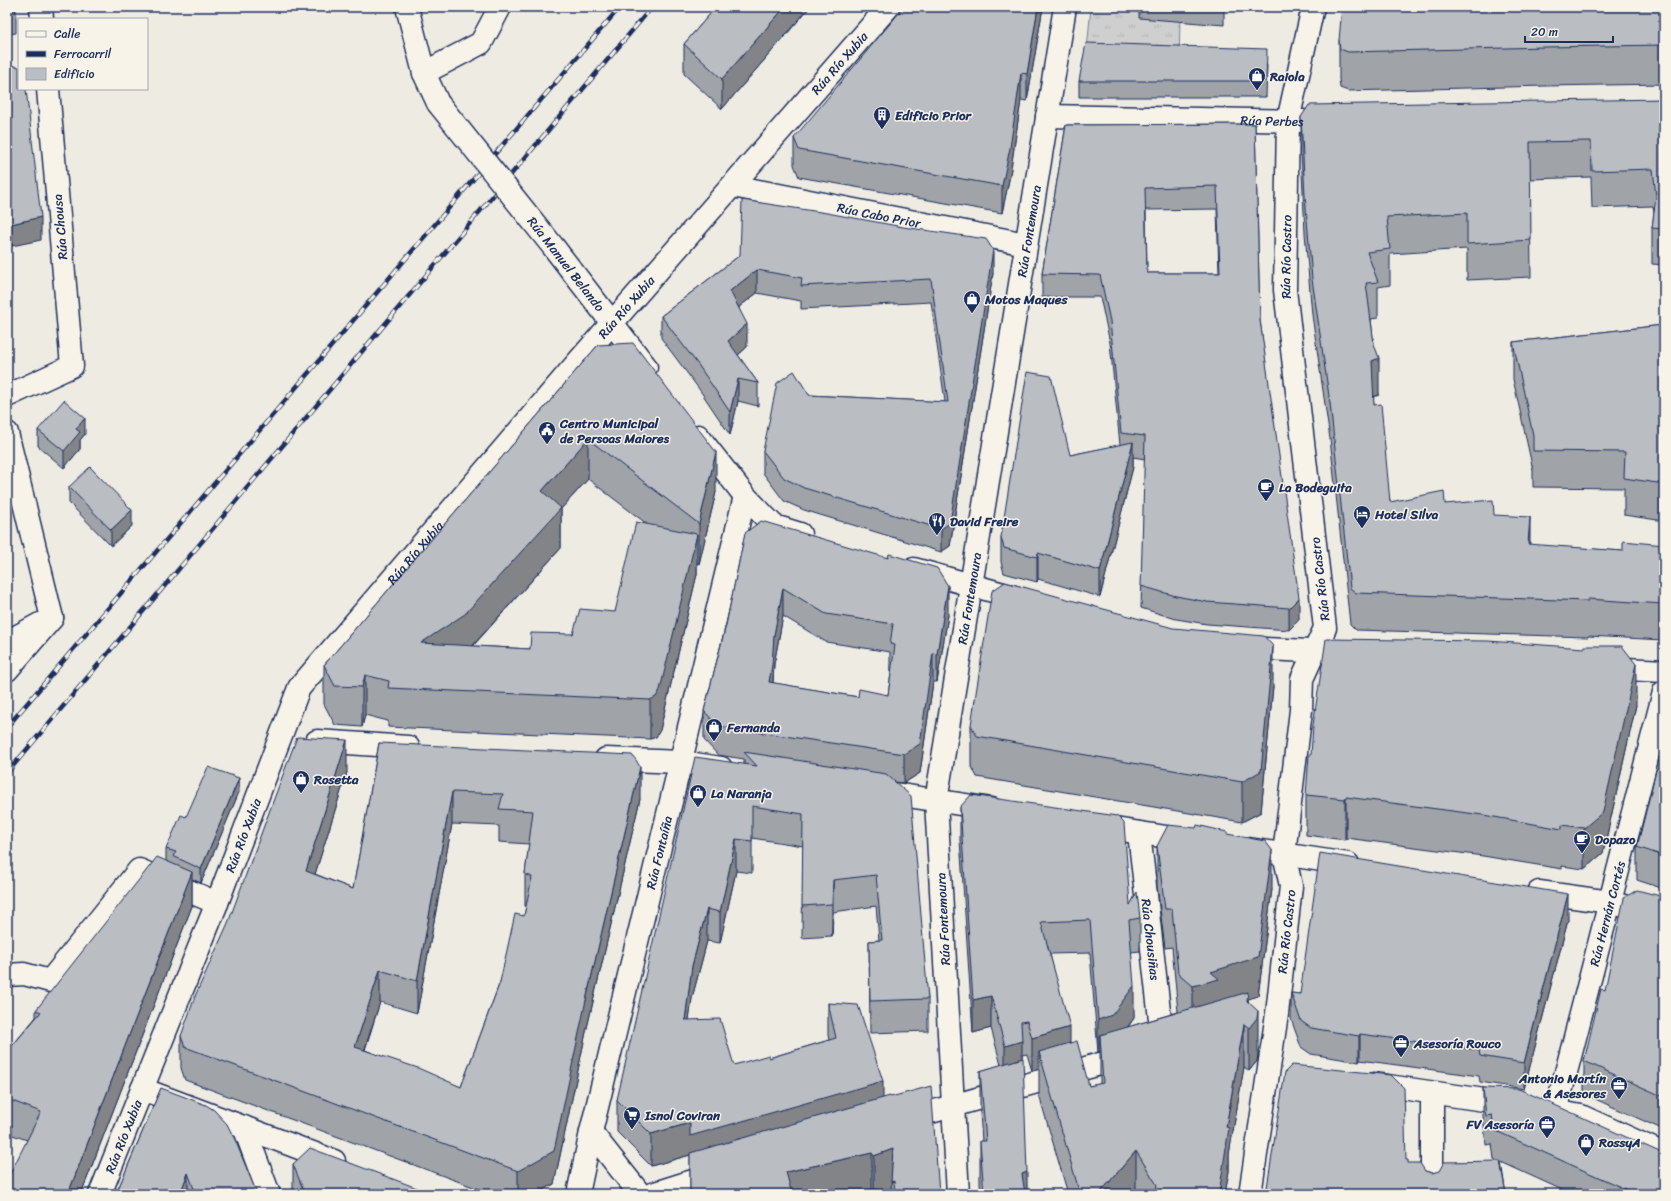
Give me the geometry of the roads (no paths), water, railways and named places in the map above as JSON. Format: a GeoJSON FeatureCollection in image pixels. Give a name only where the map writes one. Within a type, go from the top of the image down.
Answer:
{"type":"FeatureCollection","features":[{"type":"Feature","properties":{"kind":"street"},"geometry":{"type":"LineString","coordinates":[[41,7],[42,18]]}},
{"type":"Feature","properties":{"kind":"street","name":"Rúa Manuel Belando"},"geometry":{"type":"LineString","coordinates":[[407,7],[424,73],[438,103],[556,249],[659,385]]}},
{"type":"Feature","properties":{"kind":"street"},"geometry":{"type":"LineString","coordinates":[[424,73],[481,43],[500,7]]}},
{"type":"Feature","properties":{"kind":"street","name":"Rúa Río Xubia"},"geometry":{"type":"LineString","coordinates":[[100,1194],[217,903],[299,688],[612,323],[888,7]]}},
{"type":"Feature","properties":{"kind":"street","name":"Rúa Fontemoura"},"geometry":{"type":"LineString","coordinates":[[958,1194],[936,801],[1065,7]]}},
{"type":"Feature","properties":{"kind":"street","name":"Rúa Río Castro"},"geometry":{"type":"LineString","coordinates":[[1250,1194],[1277,1070],[1277,1014],[1291,886],[1284,854],[1301,710],[1302,679],[1325,628],[1285,290],[1288,122],[1313,7]]}},
{"type":"Feature","properties":{"kind":"street","name":"Rúa Chousa"},"geometry":{"type":"LineString","coordinates":[[7,396],[72,366],[48,90]]}},
{"type":"Feature","properties":{"kind":"street","name":"Rúa Perbes"},"geometry":{"type":"LineString","coordinates":[[1047,116],[1288,122],[1321,121]]}},
{"type":"Feature","properties":{"kind":"street","name":"Rúa Cabo Prior"},"geometry":{"type":"LineString","coordinates":[[733,186],[1026,244]]}},
{"type":"Feature","properties":{"kind":"street"},"geometry":{"type":"LineString","coordinates":[[688,422],[745,496],[774,526],[819,540]]}},
{"type":"Feature","properties":{"kind":"street"},"geometry":{"type":"LineString","coordinates":[[7,433],[52,618]]}},
{"type":"Feature","properties":{"kind":"street","name":"Rúa Fontaíña"},"geometry":{"type":"LineString","coordinates":[[578,1194],[591,1132],[745,496]]}},
{"type":"Feature","properties":{"kind":"street"},"geometry":{"type":"LineString","coordinates":[[895,563],[970,586],[1039,604]]}},
{"type":"Feature","properties":{"kind":"street"},"geometry":{"type":"LineString","coordinates":[[7,642],[52,618]]}},
{"type":"Feature","properties":{"kind":"street"},"geometry":{"type":"LineString","coordinates":[[7,670],[52,618]]}},
{"type":"Feature","properties":{"kind":"street"},"geometry":{"type":"LineString","coordinates":[[1222,647],[1377,654]]}},
{"type":"Feature","properties":{"kind":"street"},"geometry":{"type":"LineString","coordinates":[[1584,667],[1664,671]]}},
{"type":"Feature","properties":{"kind":"street","name":"Rúa Hernán Cortés"},"geometry":{"type":"LineString","coordinates":[[1556,1111],[1664,692]]}},
{"type":"Feature","properties":{"kind":"street"},"geometry":{"type":"LineString","coordinates":[[280,739],[430,748]]}},
{"type":"Feature","properties":{"kind":"street"},"geometry":{"type":"LineString","coordinates":[[587,758],[681,762],[741,771]]}},
{"type":"Feature","properties":{"kind":"street"},"geometry":{"type":"LineString","coordinates":[[858,789],[1014,813]]}},
{"type":"Feature","properties":{"kind":"street"},"geometry":{"type":"LineString","coordinates":[[1077,823],[1370,867]]}},
{"type":"Feature","properties":{"kind":"street","name":"Rúa Chousiñas"},"geometry":{"type":"LineString","coordinates":[[1139,833],[1163,1046]]}},
{"type":"Feature","properties":{"kind":"street"},"geometry":{"type":"LineString","coordinates":[[7,976],[24,974],[50,981],[139,870],[217,903]]}},
{"type":"Feature","properties":{"kind":"street"},"geometry":{"type":"LineString","coordinates":[[1517,889],[1610,902],[1664,918]]}},
{"type":"Feature","properties":{"kind":"street"},"geometry":{"type":"LineString","coordinates":[[1254,1020],[1277,1014]]}},
{"type":"Feature","properties":{"kind":"street"},"geometry":{"type":"LineString","coordinates":[[884,1125],[1186,1040]]}},
{"type":"Feature","properties":{"kind":"street"},"geometry":{"type":"LineString","coordinates":[[1355,1082],[1556,1111],[1581,1116],[1664,1154]]}},
{"type":"Feature","properties":{"kind":"street"},"geometry":{"type":"LineString","coordinates":[[142,1089],[355,1169]]}},
{"type":"Feature","properties":{"kind":"street"},"geometry":{"type":"LineString","coordinates":[[1432,1093],[1432,1194]]}},
{"type":"Feature","properties":{"kind":"street"},"geometry":{"type":"LineString","coordinates":[[244,1127],[269,1194]]}},
{"type":"Feature","properties":{"kind":"street"},"geometry":{"type":"LineString","coordinates":[[591,1132],[640,1194]]}},
{"type":"Feature","properties":{"kind":"street"},"geometry":{"type":"LineString","coordinates":[[652,1194],[738,1167]]}},
{"type":"Feature","properties":{"kind":"railway"},"geometry":{"type":"LineString","coordinates":[[7,727],[620,7]]}},
{"type":"Feature","properties":{"kind":"railway"},"geometry":{"type":"LineString","coordinates":[[7,773],[652,7]]}},
{"type":"Feature","properties":{"kind":"place","name":"Raiola"},"geometry":{"type":"Point","coordinates":[1257,91]}},
{"type":"Feature","properties":{"kind":"place","name":"Edificio Prior"},"geometry":{"type":"Point","coordinates":[882,130]}},
{"type":"Feature","properties":{"kind":"place","name":"Motos Maques"},"geometry":{"type":"Point","coordinates":[972,314]}},
{"type":"Feature","properties":{"kind":"place","name":"Centro Municipal de Persoas Maiores"},"geometry":{"type":"Point","coordinates":[547,445]}},
{"type":"Feature","properties":{"kind":"place","name":"La Bodeguita"},"geometry":{"type":"Point","coordinates":[1266,502]}},
{"type":"Feature","properties":{"kind":"place","name":"Hotel Silva"},"geometry":{"type":"Point","coordinates":[1362,529]}},
{"type":"Feature","properties":{"kind":"place","name":"David Freire"},"geometry":{"type":"Point","coordinates":[937,536]}},
{"type":"Feature","properties":{"kind":"place","name":"Fernanda"},"geometry":{"type":"Point","coordinates":[714,742]}},
{"type":"Feature","properties":{"kind":"place","name":"Rosetta"},"geometry":{"type":"Point","coordinates":[301,794]}},
{"type":"Feature","properties":{"kind":"place","name":"La Naranja"},"geometry":{"type":"Point","coordinates":[698,808]}},
{"type":"Feature","properties":{"kind":"place","name":"Dopazo"},"geometry":{"type":"Point","coordinates":[1582,854]}},
{"type":"Feature","properties":{"kind":"place","name":"Asesoría Rouco"},"geometry":{"type":"Point","coordinates":[1401,1058]}},
{"type":"Feature","properties":{"kind":"place","name":"Antonio Martín & Asesores"},"geometry":{"type":"Point","coordinates":[1619,1100]}},
{"type":"Feature","properties":{"kind":"place","name":"Isnol Coviran"},"geometry":{"type":"Point","coordinates":[632,1130]}},
{"type":"Feature","properties":{"kind":"place","name":"FV Asesoría"},"geometry":{"type":"Point","coordinates":[1547,1139]}},
{"type":"Feature","properties":{"kind":"place","name":"RossyA"},"geometry":{"type":"Point","coordinates":[1586,1157]}}]}
